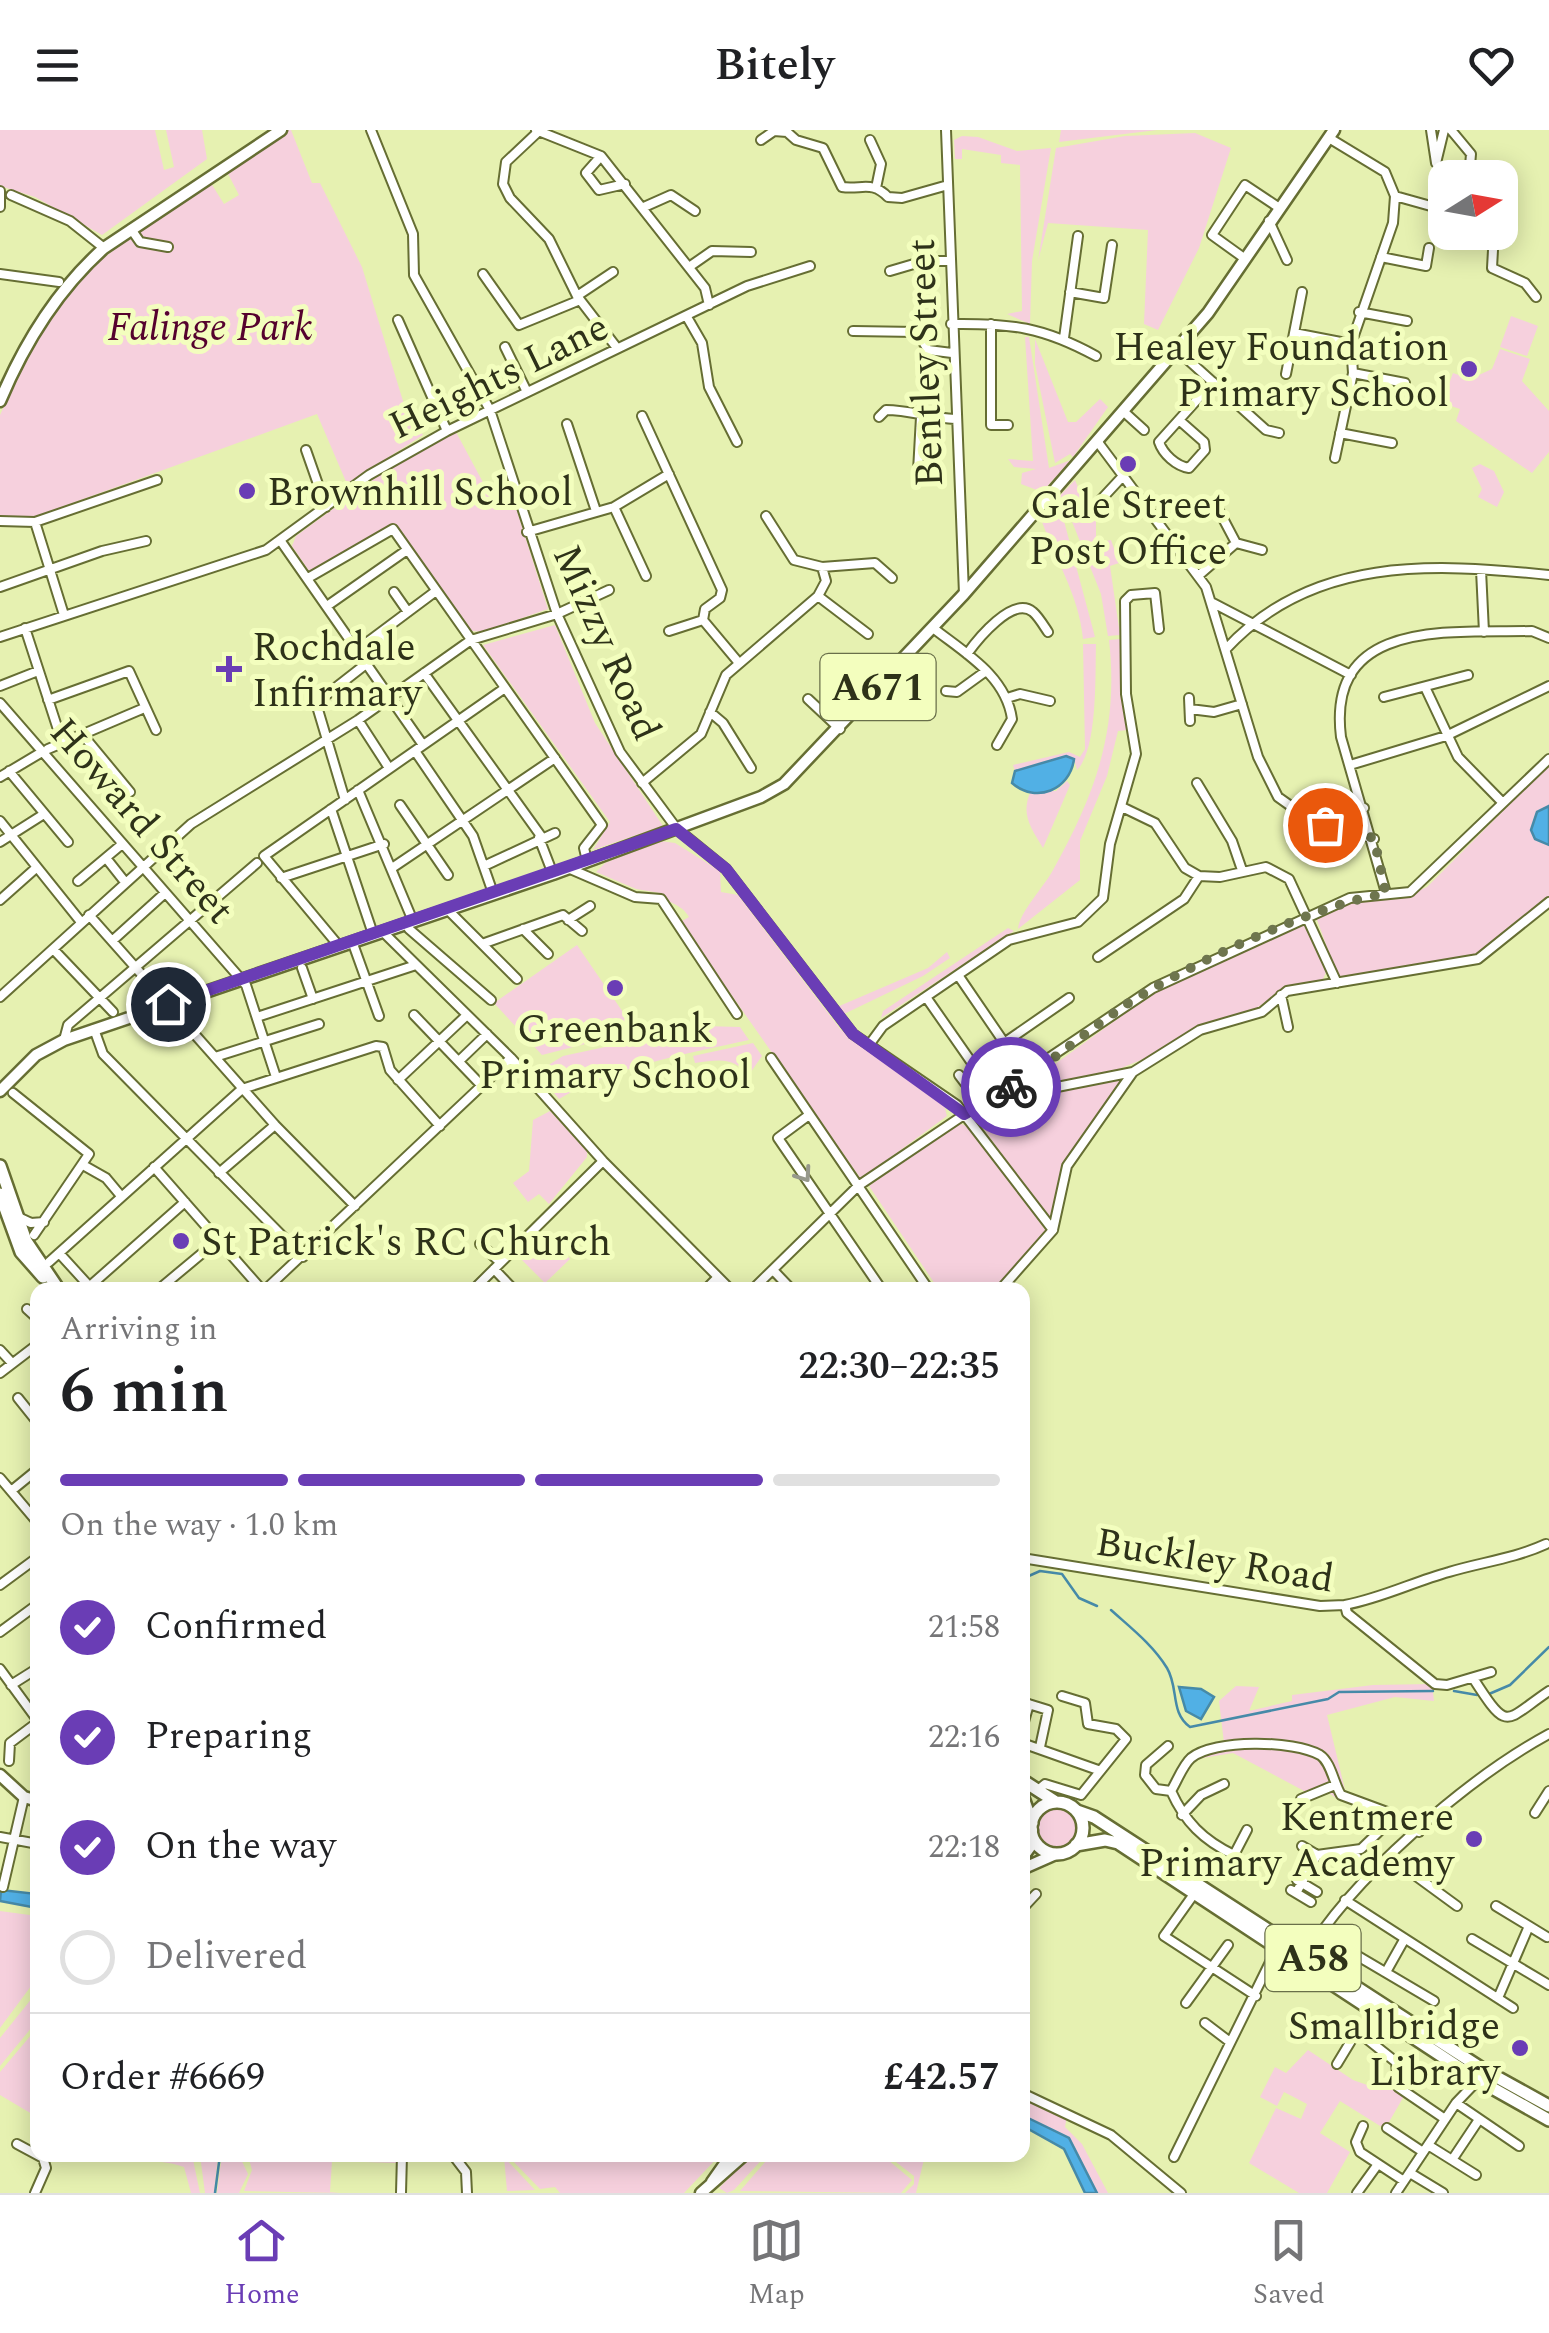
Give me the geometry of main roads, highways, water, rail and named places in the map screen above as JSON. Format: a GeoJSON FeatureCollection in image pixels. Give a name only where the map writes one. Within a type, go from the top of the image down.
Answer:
{"type":"FeatureCollection","features":[{"type":"Feature","properties":{"kind":"highway"},"geometry":{"type":"LineString","coordinates":[[0,1166],[8,1220],[53,1282]]}},
{"type":"Feature","properties":{"kind":"highway","name":"A58"},"geometry":{"type":"LineString","coordinates":[[1030,1785],[1057,1802],[1094,1817],[1306,1968],[1462,2069],[1549,2106]]}},
{"type":"Feature","properties":{"kind":"highway"},"geometry":{"type":"LineString","coordinates":[[1032,1826],[1040,1809],[1057,1802]]}},
{"type":"Feature","properties":{"kind":"highway"},"geometry":{"type":"LineString","coordinates":[[1076,1846],[1083,1831],[1077,1811]]}},
{"type":"Feature","properties":{"kind":"highway"},"geometry":{"type":"LineString","coordinates":[[1030,1820],[1039,1846],[1056,1854]]}},
{"type":"Feature","properties":{"kind":"highway","name":"A58"},"geometry":{"type":"LineString","coordinates":[[1056,1854],[1105,1840],[1118,1843],[1276,1943],[1307,1954],[1549,2120]]}},
{"type":"Feature","properties":{"kind":"main road"},"geometry":{"type":"LineString","coordinates":[[0,402],[50,310],[77,272],[131,229],[280,130]]}},
{"type":"Feature","properties":{"kind":"main road","name":"A671"},"geometry":{"type":"LineString","coordinates":[[0,1091],[36,1054],[64,1040],[587,862],[784,784],[964,594],[1208,312],[1331,134]]}},
{"type":"Feature","properties":{"kind":"main road"},"geometry":{"type":"LineString","coordinates":[[0,1103],[12,1078]]}},
{"type":"Feature","properties":{"kind":"main road"},"geometry":{"type":"LineString","coordinates":[[0,1775],[30,1798]]}},
{"type":"Feature","properties":{"kind":"main road"},"geometry":{"type":"LineString","coordinates":[[1030,1848],[1032,1826]]}},
{"type":"Feature","properties":{"kind":"main road"},"geometry":{"type":"LineString","coordinates":[[1030,1865],[1056,1854]]}},
{"type":"Feature","properties":{"kind":"main road"},"geometry":{"type":"LineString","coordinates":[[711,2183],[726,2162]]}},
{"type":"Feature","properties":{"kind":"main road"},"geometry":{"type":"LineString","coordinates":[[701,2193],[736,2162]]}},
{"type":"Feature","properties":{"kind":"water"},"geometry":{"type":"Polygon","coordinates":[[[1066,756],[1074,759],[1059,786],[1041,793],[1012,783],[1015,771],[1066,756]]]}},
{"type":"Feature","properties":{"kind":"water"},"geometry":{"type":"Polygon","coordinates":[[[1549,806],[1549,845],[1535,839],[1531,830],[1537,812],[1549,806]]]}},
{"type":"Feature","properties":{"kind":"water"},"geometry":{"type":"Polygon","coordinates":[[[1179,1687],[1201,1689],[1214,1697],[1201,1719],[1186,1711],[1179,1687]]]}},
{"type":"Feature","properties":{"kind":"water"},"geometry":{"type":"Polygon","coordinates":[[[1,1890],[30,1893],[30,1907],[0,1901],[1,1890]]]}},
{"type":"Feature","properties":{"kind":"water"},"geometry":{"type":"Polygon","coordinates":[[[1030,2119],[1069,2138],[1097,2193],[1085,2193],[1064,2149],[1030,2130],[1030,2119]]]}},
{"type":"Feature","properties":{"kind":"waterway"},"geometry":{"type":"LineString","coordinates":[[1030,1575],[1040,1571],[1062,1574],[1079,1598],[1097,1606]]}},
{"type":"Feature","properties":{"kind":"waterway"},"geometry":{"type":"LineString","coordinates":[[1111,1610],[1161,1660],[1171,1676],[1180,1715],[1190,1727],[1328,1699],[1339,1692],[1433,1691]]}},
{"type":"Feature","properties":{"kind":"waterway"},"geometry":{"type":"LineString","coordinates":[[1489,1694],[1510,1685],[1549,1647]]}},
{"type":"Feature","properties":{"kind":"waterway"},"geometry":{"type":"LineString","coordinates":[[1454,1691],[1477,1695]]}},
{"type":"Feature","properties":{"kind":"waterway"},"geometry":{"type":"LineString","coordinates":[[215,2193],[219,2162]]}},
{"type":"Feature","properties":{"kind":"place","name":"Healey Foundation Primary School"},"geometry":{"type":"Point","coordinates":[1469,369]}},
{"type":"Feature","properties":{"kind":"place","name":"Gale Street Post Office"},"geometry":{"type":"Point","coordinates":[1128,464]}},
{"type":"Feature","properties":{"kind":"place","name":"Brownhill School"},"geometry":{"type":"Point","coordinates":[247,491]}},
{"type":"Feature","properties":{"kind":"place","name":"Rochdale Infirmary"},"geometry":{"type":"Point","coordinates":[229,669]}},
{"type":"Feature","properties":{"kind":"place","name":"Greenbank Primary School"},"geometry":{"type":"Point","coordinates":[615,988]}},
{"type":"Feature","properties":{"kind":"place","name":"St Patrick's RC Church"},"geometry":{"type":"Point","coordinates":[181,1241]}},
{"type":"Feature","properties":{"kind":"place","name":"Kentmere Primary Academy"},"geometry":{"type":"Point","coordinates":[1474,1839]}},
{"type":"Feature","properties":{"kind":"place","name":"Smallbridge Library"},"geometry":{"type":"Point","coordinates":[1520,2048]}},
{"type":"Feature","properties":{"kind":"park label","name":"Falinge Park"},"geometry":{"type":"Point","coordinates":[210,326]}}]}
